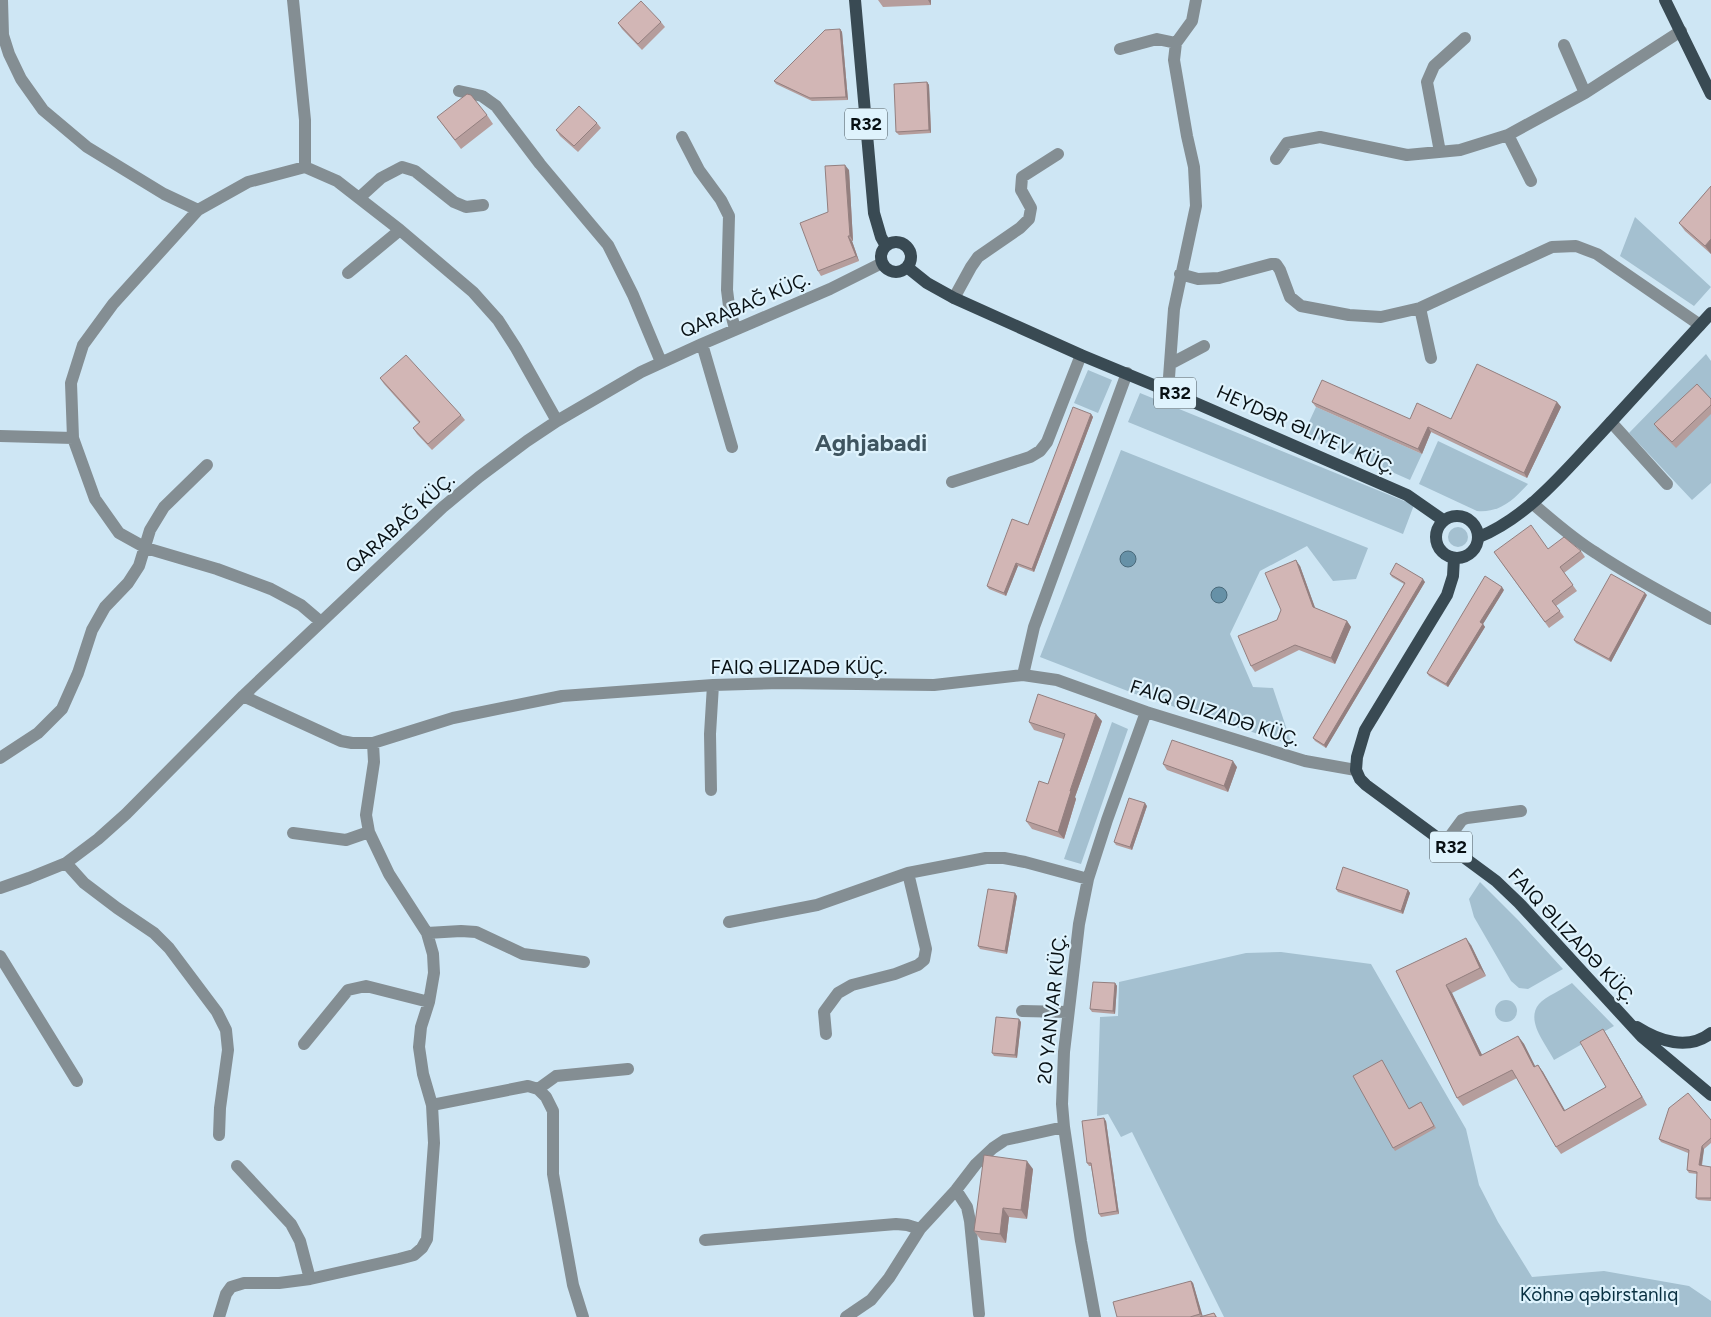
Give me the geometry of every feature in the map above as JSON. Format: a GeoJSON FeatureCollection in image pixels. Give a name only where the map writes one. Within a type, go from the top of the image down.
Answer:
{"type":"FeatureCollection","features":[{"type":"Feature","properties":{"kind":"main road","name":"R32"},"geometry":{"type":"LineString","coordinates":[[855,0],[874,213],[880,237],[886,246]]}},
{"type":"Feature","properties":{"kind":"main road"},"geometry":{"type":"LineString","coordinates":[[1665,0],[1711,94]]}},
{"type":"Feature","properties":{"kind":"main road"},"geometry":{"type":"LineString","coordinates":[[895,243],[904,246],[910,253],[907,267],[894,272],[885,268],[882,263],[882,254],[886,246],[895,243]]}},
{"type":"Feature","properties":{"kind":"main road","name":"HEYDƏR ƏLIYEV KÜÇ."},"geometry":{"type":"LineString","coordinates":[[907,267],[927,283],[954,298],[1080,355],[1168,390],[1407,495],[1443,520]]}},
{"type":"Feature","properties":{"kind":"main road"},"geometry":{"type":"LineString","coordinates":[[1479,537],[1493,532],[1532,503],[1611,422],[1711,313]]}},
{"type":"Feature","properties":{"kind":"main road"},"geometry":{"type":"LineString","coordinates":[[1456,515],[1470,519],[1478,530],[1479,537],[1474,550],[1462,558],[1454,558],[1443,553],[1436,543],[1436,533],[1443,520],[1456,515]]}},
{"type":"Feature","properties":{"kind":"main road"},"geometry":{"type":"LineString","coordinates":[[1356,770],[1357,757],[1366,730],[1447,595],[1453,576],[1454,558]]}},
{"type":"Feature","properties":{"kind":"main road","name":"FAIQ ƏLIZADƏ KÜÇ."},"geometry":{"type":"LineString","coordinates":[[1356,770],[1360,779],[1366,784],[1496,881],[1519,903],[1626,1021],[1655,1050],[1711,1095]]}},
{"type":"Feature","properties":{"kind":"main road"},"geometry":{"type":"LineString","coordinates":[[1626,1021],[1645,1032],[1678,1043],[1692,1042],[1711,1033]]}},
{"type":"Feature","properties":{"kind":"street"},"geometry":{"type":"LineString","coordinates":[[2,0],[1,35],[21,79],[43,110],[87,147],[164,194],[198,210]]}},
{"type":"Feature","properties":{"kind":"street"},"geometry":{"type":"LineString","coordinates":[[293,0],[305,120],[305,167]]}},
{"type":"Feature","properties":{"kind":"street"},"geometry":{"type":"LineString","coordinates":[[1168,390],[1174,309],[1196,206],[1194,167],[1174,60],[1176,43],[1192,21],[1196,0]]}},
{"type":"Feature","properties":{"kind":"street"},"geometry":{"type":"LineString","coordinates":[[1276,160],[1287,143],[1320,137],[1407,155],[1460,150],[1508,135],[1585,93],[1680,31]]}},
{"type":"Feature","properties":{"kind":"street"},"geometry":{"type":"LineString","coordinates":[[1440,152],[1427,82],[1434,66],[1465,38]]}},
{"type":"Feature","properties":{"kind":"street"},"geometry":{"type":"LineString","coordinates":[[1120,49],[1157,39],[1176,43]]}},
{"type":"Feature","properties":{"kind":"street"},"geometry":{"type":"LineString","coordinates":[[1564,45],[1585,93]]}},
{"type":"Feature","properties":{"kind":"street"},"geometry":{"type":"LineString","coordinates":[[459,92],[482,96],[496,106],[540,164],[608,245],[633,295],[661,362]]}},
{"type":"Feature","properties":{"kind":"street"},"geometry":{"type":"LineString","coordinates":[[1508,135],[1531,181]]}},
{"type":"Feature","properties":{"kind":"street"},"geometry":{"type":"LineString","coordinates":[[682,137],[699,170],[721,200],[729,216],[727,290],[735,329]]}},
{"type":"Feature","properties":{"kind":"street"},"geometry":{"type":"LineString","coordinates":[[954,298],[978,257],[1020,228],[1029,219],[1031,208],[1021,190],[1022,177],[1058,154]]}},
{"type":"Feature","properties":{"kind":"street"},"geometry":{"type":"LineString","coordinates":[[321,622],[301,605],[271,589],[217,569],[146,548],[119,534],[95,499],[74,438],[71,383],[83,345],[113,304],[198,210],[248,182],[305,167],[337,181],[400,230],[472,292],[498,320],[557,421]]}},
{"type":"Feature","properties":{"kind":"street"},"geometry":{"type":"LineString","coordinates":[[359,198],[381,178],[402,167],[415,171],[454,202],[466,207],[483,204]]}},
{"type":"Feature","properties":{"kind":"street"},"geometry":{"type":"LineString","coordinates":[[348,274],[400,230]]}},
{"type":"Feature","properties":{"kind":"street"},"geometry":{"type":"LineString","coordinates":[[1180,274],[1198,279],[1219,278],[1276,264],[1290,297],[1301,306],[1349,315],[1381,317],[1420,308],[1552,247],[1576,246],[1597,254],[1700,325]]}},
{"type":"Feature","properties":{"kind":"street","name":"QARABAĞ KÜÇ."},"geometry":{"type":"LineString","coordinates":[[0,888],[66,863],[98,839],[126,814],[243,696],[444,507],[480,477],[557,421],[661,362],[801,302],[882,263]]}},
{"type":"Feature","properties":{"kind":"street"},"geometry":{"type":"LineString","coordinates":[[1420,308],[1431,358]]}},
{"type":"Feature","properties":{"kind":"street"},"geometry":{"type":"LineString","coordinates":[[702,344],[732,447]]}},
{"type":"Feature","properties":{"kind":"street"},"geometry":{"type":"LineString","coordinates":[[1170,364],[1204,346]]}},
{"type":"Feature","properties":{"kind":"street"},"geometry":{"type":"LineString","coordinates":[[952,482],[1030,457],[1040,451],[1047,442],[1080,355]]}},
{"type":"Feature","properties":{"kind":"street"},"geometry":{"type":"LineString","coordinates":[[1023,675],[1034,626],[1127,373]]}},
{"type":"Feature","properties":{"kind":"street"},"geometry":{"type":"LineString","coordinates":[[1611,422],[1666,484]]}},
{"type":"Feature","properties":{"kind":"street"},"geometry":{"type":"LineString","coordinates":[[0,436],[74,438]]}},
{"type":"Feature","properties":{"kind":"street"},"geometry":{"type":"LineString","coordinates":[[0,758],[38,733],[62,709],[78,673],[92,630],[106,607],[139,566],[150,530],[164,507],[207,465]]}},
{"type":"Feature","properties":{"kind":"street"},"geometry":{"type":"LineString","coordinates":[[1532,503],[1595,553],[1711,619]]}},
{"type":"Feature","properties":{"kind":"street","name":"FAIQ ƏLIZADƏ KÜÇ."},"geometry":{"type":"LineString","coordinates":[[243,696],[340,741],[373,743],[453,718],[562,696],[713,685],[781,683],[934,686],[1023,675],[1057,680],[1146,712],[1305,762],[1356,770]]}},
{"type":"Feature","properties":{"kind":"street"},"geometry":{"type":"LineString","coordinates":[[711,790],[710,734],[713,685]]}},
{"type":"Feature","properties":{"kind":"street","name":"20 YANVAR KÜÇ."},"geometry":{"type":"LineString","coordinates":[[1095,1317],[1081,1241],[1064,1127],[1062,1085],[1068,1012],[1079,924],[1088,879],[1146,712]]}},
{"type":"Feature","properties":{"kind":"street"},"geometry":{"type":"LineString","coordinates":[[219,1317],[226,1294],[231,1287],[244,1283],[279,1283],[310,1279],[399,1259],[414,1255],[422,1248],[427,1239],[434,1143],[432,1105],[423,1074],[419,1047],[421,1027],[429,1002],[434,973],[432,954],[427,934],[388,874],[369,832],[366,815],[374,762],[373,743]]}},
{"type":"Feature","properties":{"kind":"street"},"geometry":{"type":"LineString","coordinates":[[1445,843],[1462,820],[1521,811]]}},
{"type":"Feature","properties":{"kind":"street"},"geometry":{"type":"LineString","coordinates":[[293,833],[346,840],[369,832]]}},
{"type":"Feature","properties":{"kind":"street"},"geometry":{"type":"LineString","coordinates":[[729,922],[817,905],[908,873],[986,858],[1004,858],[1025,862],[1088,879]]}},
{"type":"Feature","properties":{"kind":"street"},"geometry":{"type":"LineString","coordinates":[[66,863],[84,883],[154,933],[169,948],[216,1012],[226,1030],[228,1050],[220,1108],[219,1135]]}},
{"type":"Feature","properties":{"kind":"street"},"geometry":{"type":"LineString","coordinates":[[826,1034],[824,1012],[838,993],[852,985],[894,974],[918,965],[924,960],[926,950],[908,873]]}},
{"type":"Feature","properties":{"kind":"street"},"geometry":{"type":"LineString","coordinates":[[427,934],[461,931],[476,932],[523,954],[584,962]]}},
{"type":"Feature","properties":{"kind":"street"},"geometry":{"type":"LineString","coordinates":[[0,956],[77,1081]]}},
{"type":"Feature","properties":{"kind":"street"},"geometry":{"type":"LineString","coordinates":[[304,1044],[348,990],[366,986],[429,1002]]}},
{"type":"Feature","properties":{"kind":"street"},"geometry":{"type":"LineString","coordinates":[[1022,1011],[1068,1012]]}},
{"type":"Feature","properties":{"kind":"street"},"geometry":{"type":"LineString","coordinates":[[538,1089],[556,1076],[628,1070]]}},
{"type":"Feature","properties":{"kind":"street"},"geometry":{"type":"LineString","coordinates":[[432,1105],[528,1086],[538,1089],[546,1097],[553,1111],[553,1174],[574,1285],[583,1317]]}},
{"type":"Feature","properties":{"kind":"street"},"geometry":{"type":"LineString","coordinates":[[846,1317],[871,1300],[920,1229],[956,1190],[976,1164],[993,1148],[1005,1140],[1064,1127]]}},
{"type":"Feature","properties":{"kind":"street"},"geometry":{"type":"LineString","coordinates":[[237,1166],[291,1224],[300,1241],[310,1279]]}},
{"type":"Feature","properties":{"kind":"street"},"geometry":{"type":"LineString","coordinates":[[956,1190],[967,1207],[970,1221],[979,1314]]}},
{"type":"Feature","properties":{"kind":"street"},"geometry":{"type":"LineString","coordinates":[[705,1240],[896,1224],[920,1229]]}},
{"type":"Feature","properties":{"kind":"green space"},"geometry":{"type":"Polygon","coordinates":[[[1635,217],[1711,287],[1694,306],[1620,256],[1635,217]]]}},
{"type":"Feature","properties":{"kind":"green space"},"geometry":{"type":"Polygon","coordinates":[[[1706,354],[1711,361],[1711,483],[1692,500],[1629,433],[1706,354]]]}},
{"type":"Feature","properties":{"kind":"green space"},"geometry":{"type":"Polygon","coordinates":[[[1088,370],[1112,380],[1098,413],[1074,403],[1088,370]]]}},
{"type":"Feature","properties":{"kind":"green space"},"geometry":{"type":"Polygon","coordinates":[[[1140,393],[1414,505],[1403,534],[1128,422],[1140,393]]]}},
{"type":"Feature","properties":{"kind":"green space"},"geometry":{"type":"Polygon","coordinates":[[[1316,407],[1422,454],[1410,480],[1304,433],[1316,407]]]}},
{"type":"Feature","properties":{"kind":"green space"},"geometry":{"type":"Polygon","coordinates":[[[1438,441],[1528,484],[1499,508],[1477,511],[1419,484],[1438,441]]]}},
{"type":"Feature","properties":{"kind":"green space"},"geometry":{"type":"Polygon","coordinates":[[[1121,450],[1368,548],[1356,579],[1333,581],[1307,546],[1260,571],[1230,634],[1253,687],[1273,688],[1292,745],[1138,695],[1040,657],[1121,450]]]}},
{"type":"Feature","properties":{"kind":"green space"},"geometry":{"type":"Polygon","coordinates":[[[1458,527],[1465,530],[1468,537],[1465,544],[1458,547],[1451,544],[1448,537],[1451,530],[1458,527]]]}},
{"type":"Feature","properties":{"kind":"green space"},"geometry":{"type":"Polygon","coordinates":[[[1112,722],[1128,729],[1081,864],[1064,859],[1112,722]]]}},
{"type":"Feature","properties":{"kind":"green space"},"geometry":{"type":"Polygon","coordinates":[[[1480,882],[1563,969],[1528,989],[1519,988],[1511,981],[1474,917],[1469,899],[1480,882]]]}},
{"type":"Feature","properties":{"kind":"green space","name":"Köhnə qəbirstanlıq"},"geometry":{"type":"Polygon","coordinates":[[[1281,952],[1371,964],[1466,1129],[1479,1185],[1498,1222],[1532,1277],[1604,1271],[1689,1286],[1711,1301],[1711,1317],[1224,1317],[1132,1132],[1121,1137],[1108,1114],[1097,1116],[1100,1017],[1118,1016],[1119,982],[1246,953],[1281,952]]]}},
{"type":"Feature","properties":{"kind":"green space"},"geometry":{"type":"Polygon","coordinates":[[[1572,983],[1614,1026],[1554,1060],[1535,1025],[1535,1011],[1542,1001],[1572,983]]]}},
{"type":"Feature","properties":{"kind":"green space"},"geometry":{"type":"Polygon","coordinates":[[[1506,1000],[1514,1003],[1517,1011],[1514,1019],[1506,1022],[1498,1019],[1495,1011],[1498,1003],[1506,1000]]]}},
{"type":"Feature","properties":{"kind":"shaded area"},"geometry":{"type":"Polygon","coordinates":[[[1125,551],[1131,551],[1136,556],[1134,565],[1125,567],[1120,562],[1120,556],[1125,551]]]}},
{"type":"Feature","properties":{"kind":"shaded area"},"geometry":{"type":"Polygon","coordinates":[[[1216,587],[1222,587],[1227,592],[1225,601],[1216,603],[1211,598],[1211,592],[1216,587]]]}},
{"type":"Feature","properties":{"kind":"building"},"geometry":{"type":"Polygon","coordinates":[[[641,1],[661,22],[638,44],[618,23],[641,1]]]}},
{"type":"Feature","properties":{"kind":"building"},"geometry":{"type":"Polygon","coordinates":[[[840,29],[846,97],[810,98],[774,81],[825,30],[840,29]]]}},
{"type":"Feature","properties":{"kind":"building"},"geometry":{"type":"Polygon","coordinates":[[[927,82],[929,130],[896,132],[894,84],[927,82]]]}},
{"type":"Feature","properties":{"kind":"building"},"geometry":{"type":"Polygon","coordinates":[[[467,94],[471,95],[487,115],[455,140],[437,117],[467,94]]]}},
{"type":"Feature","properties":{"kind":"building"},"geometry":{"type":"Polygon","coordinates":[[[579,106],[597,123],[574,146],[556,130],[579,106]]]}},
{"type":"Feature","properties":{"kind":"building"},"geometry":{"type":"Polygon","coordinates":[[[845,165],[850,236],[848,236],[856,256],[818,271],[800,223],[828,212],[825,166],[845,165]]]}},
{"type":"Feature","properties":{"kind":"building"},"geometry":{"type":"Polygon","coordinates":[[[1711,186],[1711,239],[1705,246],[1679,223],[1711,186]]]}},
{"type":"Feature","properties":{"kind":"building"},"geometry":{"type":"Polygon","coordinates":[[[406,355],[461,415],[428,444],[413,428],[420,422],[380,378],[406,355]]]}},
{"type":"Feature","properties":{"kind":"building"},"geometry":{"type":"Polygon","coordinates":[[[1477,364],[1557,402],[1524,473],[1428,427],[1418,449],[1312,402],[1322,380],[1410,419],[1417,403],[1451,419],[1477,364]]]}},
{"type":"Feature","properties":{"kind":"building"},"geometry":{"type":"Polygon","coordinates":[[[1697,384],[1711,399],[1711,405],[1672,442],[1654,424],[1697,384]]]}},
{"type":"Feature","properties":{"kind":"building"},"geometry":{"type":"Polygon","coordinates":[[[1073,407],[1091,414],[1032,569],[1016,563],[1004,593],[987,586],[1012,519],[1028,525],[1073,407]]]}},
{"type":"Feature","properties":{"kind":"building"},"geometry":{"type":"Polygon","coordinates":[[[1531,525],[1548,549],[1564,537],[1581,551],[1560,567],[1573,585],[1552,601],[1560,611],[1545,622],[1494,552],[1531,525]]]}},
{"type":"Feature","properties":{"kind":"building"},"geometry":{"type":"Polygon","coordinates":[[[1296,560],[1313,607],[1347,621],[1331,658],[1295,645],[1251,666],[1238,636],[1277,620],[1281,610],[1265,573],[1296,560]]]}},
{"type":"Feature","properties":{"kind":"building"},"geometry":{"type":"Polygon","coordinates":[[[1396,563],[1423,579],[1324,745],[1313,738],[1405,583],[1390,574],[1396,563]]]}},
{"type":"Feature","properties":{"kind":"building"},"geometry":{"type":"Polygon","coordinates":[[[1611,574],[1645,593],[1609,659],[1574,640],[1611,574]]]}},
{"type":"Feature","properties":{"kind":"building"},"geometry":{"type":"Polygon","coordinates":[[[1485,576],[1502,587],[1480,622],[1483,624],[1446,684],[1427,673],[1485,576]]]}},
{"type":"Feature","properties":{"kind":"building"},"geometry":{"type":"Polygon","coordinates":[[[1038,694],[1096,714],[1058,832],[1026,821],[1039,781],[1048,784],[1065,734],[1029,722],[1038,694]]]}},
{"type":"Feature","properties":{"kind":"building"},"geometry":{"type":"Polygon","coordinates":[[[1172,740],[1233,761],[1224,786],[1163,764],[1172,740]]]}},
{"type":"Feature","properties":{"kind":"building"},"geometry":{"type":"Polygon","coordinates":[[[1129,798],[1145,803],[1130,847],[1114,842],[1129,798]]]}},
{"type":"Feature","properties":{"kind":"building"},"geometry":{"type":"Polygon","coordinates":[[[1343,867],[1408,890],[1401,911],[1336,889],[1343,867]]]}},
{"type":"Feature","properties":{"kind":"building"},"geometry":{"type":"Polygon","coordinates":[[[988,889],[1015,893],[1005,951],[978,946],[988,889]]]}},
{"type":"Feature","properties":{"kind":"building"},"geometry":{"type":"Polygon","coordinates":[[[1466,938],[1480,968],[1446,985],[1480,1056],[1518,1036],[1534,1067],[1538,1065],[1564,1111],[1606,1087],[1580,1042],[1603,1029],[1642,1097],[1556,1147],[1512,1070],[1457,1098],[1396,971],[1466,938]]]}},
{"type":"Feature","properties":{"kind":"building"},"geometry":{"type":"Polygon","coordinates":[[[1093,982],[1115,983],[1113,1011],[1090,1009],[1093,982]]]}},
{"type":"Feature","properties":{"kind":"building"},"geometry":{"type":"Polygon","coordinates":[[[996,1017],[1019,1019],[1015,1055],[992,1053],[996,1017]]]}},
{"type":"Feature","properties":{"kind":"building"},"geometry":{"type":"Polygon","coordinates":[[[1382,1060],[1409,1109],[1421,1102],[1434,1126],[1393,1148],[1353,1076],[1382,1060]]]}},
{"type":"Feature","properties":{"kind":"building"},"geometry":{"type":"Polygon","coordinates":[[[1688,1093],[1711,1120],[1711,1138],[1702,1146],[1699,1165],[1711,1167],[1711,1198],[1696,1198],[1697,1172],[1687,1170],[1689,1150],[1659,1139],[1669,1108],[1688,1093]]]}},
{"type":"Feature","properties":{"kind":"building"},"geometry":{"type":"Polygon","coordinates":[[[1104,1118],[1117,1211],[1099,1214],[1091,1163],[1087,1163],[1082,1121],[1104,1118]]]}},
{"type":"Feature","properties":{"kind":"building"},"geometry":{"type":"Polygon","coordinates":[[[984,1155],[1027,1161],[1021,1210],[1003,1208],[1000,1234],[974,1231],[984,1155]]]}},
{"type":"Feature","properties":{"kind":"building"},"geometry":{"type":"Polygon","coordinates":[[[1191,1281],[1200,1314],[1190,1317],[1117,1317],[1113,1302],[1191,1281]]]}},
{"type":"Feature","properties":{"kind":"building"},"geometry":{"type":"Polygon","coordinates":[[[1214,1313],[1216,1317],[1200,1317],[1214,1313]]]}},
{"type":"Feature","properties":{"kind":"district","name":"Aghjabadi"},"geometry":{"type":"Point","coordinates":[871,442]}}]}
